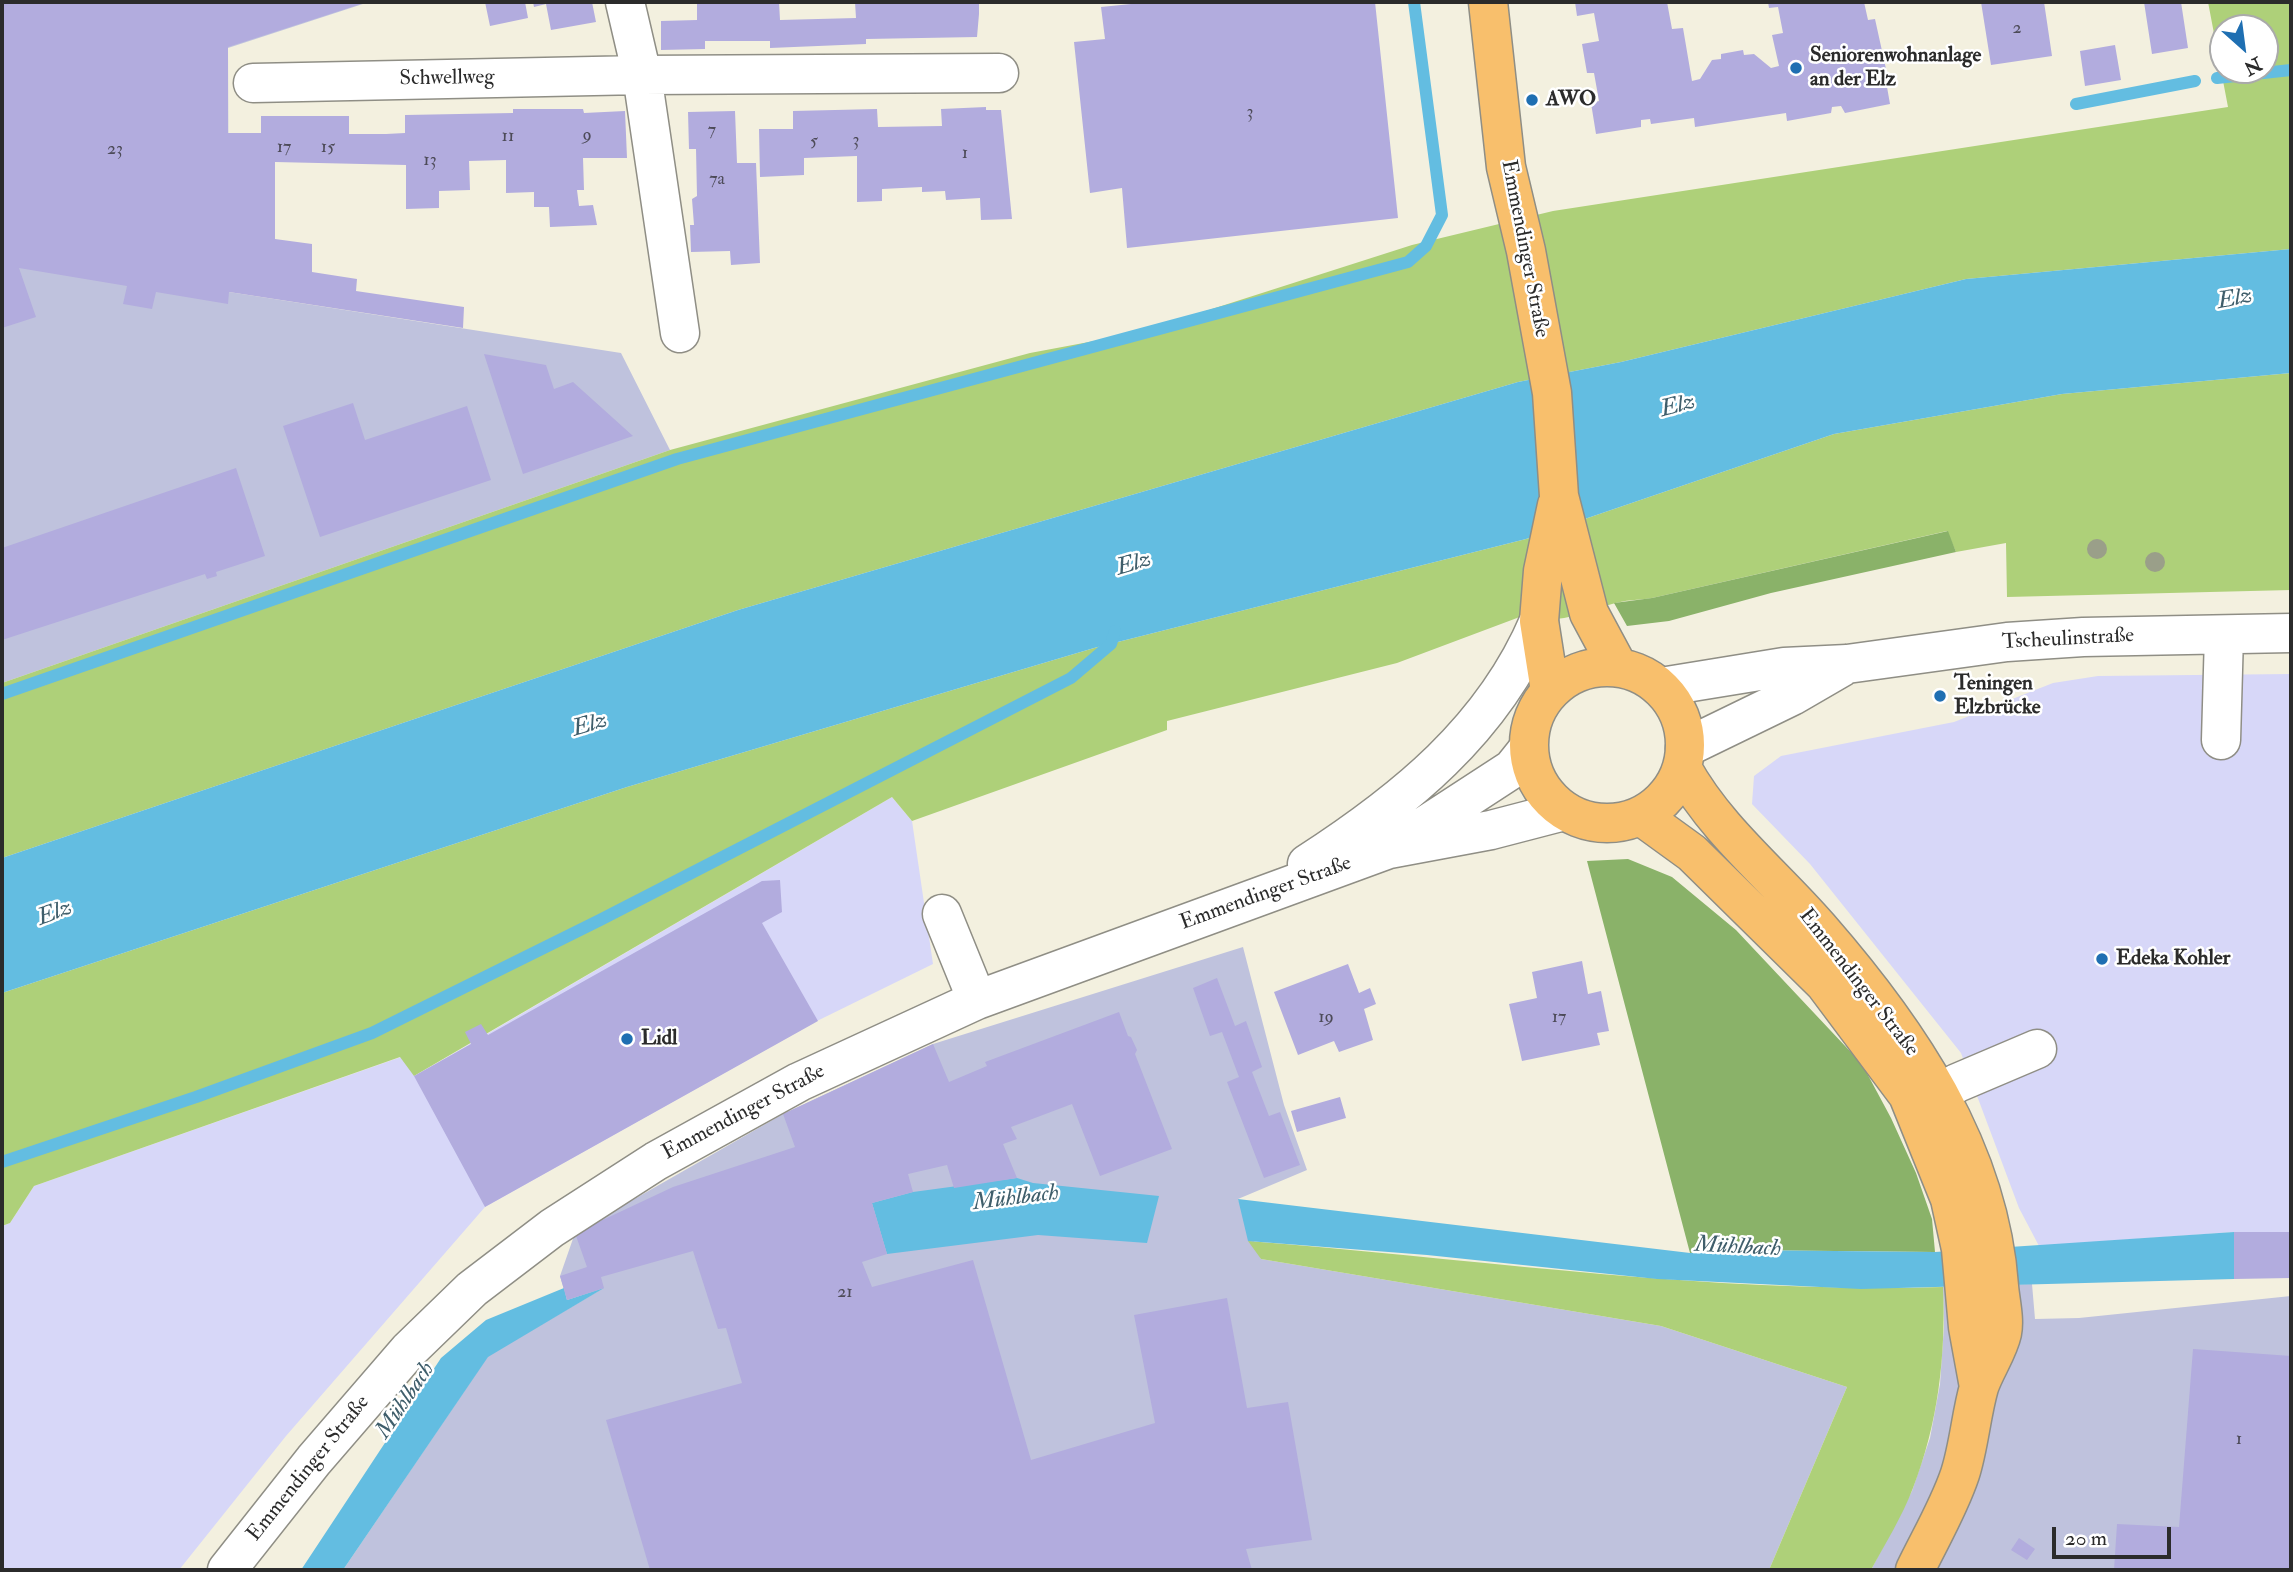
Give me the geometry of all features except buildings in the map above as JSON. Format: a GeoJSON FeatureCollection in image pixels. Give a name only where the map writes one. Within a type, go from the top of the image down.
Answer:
{"type":"FeatureCollection","features":[{"type":"Feature","properties":{"kind":"main road","name":"Emmendinger Straße"},"geometry":{"type":"LineString","coordinates":[[1488,2],[1506,167],[1526,251],[1552,393],[1561,574],[1539,621],[1550,691]]}},
{"type":"Feature","properties":{"kind":"main road","name":"Emmendinger Straße"},"geometry":{"type":"LineString","coordinates":[[1561,574],[1589,613],[1618,667]]}},
{"type":"Feature","properties":{"kind":"main road"},"geometry":{"type":"LineString","coordinates":[[1618,667],[1636,672],[1661,687],[1679,716],[1684,758],[1673,788],[1641,816],[1601,824],[1582,820],[1564,811],[1544,793],[1533,773],[1528,749],[1529,731],[1538,706],[1550,691],[1578,671],[1618,667]]}},
{"type":"Feature","properties":{"kind":"main road","name":"Emmendinger Straße"},"geometry":{"type":"LineString","coordinates":[[1684,758],[1694,790],[1819,928],[1885,1010],[1939,1094],[1968,1155],[1984,1310],[2002,1332],[1979,1387],[1971,1436],[1959,1477],[1915,1570]]}},
{"type":"Feature","properties":{"kind":"main road","name":"Emmendinger Straße"},"geometry":{"type":"LineString","coordinates":[[1641,816],[1692,853],[1833,994],[1908,1094],[1950,1199],[1974,1228]]}},
{"type":"Feature","properties":{"kind":"street"},"geometry":{"type":"LineString","coordinates":[[625,2],[642,75],[680,333]]}},
{"type":"Feature","properties":{"kind":"street","name":"Schwellweg"},"geometry":{"type":"LineString","coordinates":[[253,83],[642,75],[999,73]]}},
{"type":"Feature","properties":{"kind":"street"},"geometry":{"type":"LineString","coordinates":[[1252,899],[1370,821],[1448,757],[1516,673],[1539,621]]}},
{"type":"Feature","properties":{"kind":"street","name":"Tscheulinstraße"},"geometry":{"type":"LineString","coordinates":[[1661,687],[1784,667],[1847,664],[1951,648],[2020,641],[2083,637],[2291,633]]}},
{"type":"Feature","properties":{"kind":"street"},"geometry":{"type":"LineString","coordinates":[[2221,740],[2224,635]]}},
{"type":"Feature","properties":{"kind":"street","name":"Tscheulinstraße"},"geometry":{"type":"LineString","coordinates":[[1684,758],[1847,664]]}},
{"type":"Feature","properties":{"kind":"street","name":"Emmendinger Straße"},"geometry":{"type":"LineString","coordinates":[[1389,849],[1512,769],[1528,749]]}},
{"type":"Feature","properties":{"kind":"street","name":"Emmendinger Straße"},"geometry":{"type":"LineString","coordinates":[[227,1570],[314,1460],[409,1350],[472,1289],[542,1235],[656,1161],[799,1082],[976,1000],[1389,849],[1491,830],[1564,811]]}},
{"type":"Feature","properties":{"kind":"street"},"geometry":{"type":"LineString","coordinates":[[942,914],[976,1000]]}},
{"type":"Feature","properties":{"kind":"street"},"geometry":{"type":"LineString","coordinates":[[1939,1094],[1957,1083],[2037,1049]]}},
{"type":"Feature","properties":{"kind":"shaded area"},"geometry":{"type":"Polygon","coordinates":[[[2,2],[369,2],[228,48],[229,292],[621,353],[670,450],[2,683],[2,2]]]}},
{"type":"Feature","properties":{"kind":"shaded area","name":"Edeka Kohler"},"geometry":{"type":"Polygon","coordinates":[[[2291,674],[2291,1232],[2234,1232],[2039,1246],[2019,1208],[1961,1053],[1810,864],[1752,804],[1754,776],[1781,756],[1954,722],[2053,683],[2098,676],[2291,674]]]}},
{"type":"Feature","properties":{"kind":"shaded area"},"geometry":{"type":"Polygon","coordinates":[[[892,797],[912,821],[933,964],[817,1021],[485,1207],[286,1436],[179,1570],[2,1570],[2,1226],[10,1223],[34,1186],[401,1057],[415,1076],[892,797]]]}},
{"type":"Feature","properties":{"kind":"shaded area"},"geometry":{"type":"Polygon","coordinates":[[[1243,947],[1284,1105],[1307,1170],[1238,1199],[1261,1259],[1661,1326],[1847,1387],[1769,1570],[343,1570],[488,1356],[600,1290],[567,1300],[560,1276],[575,1233],[783,1114],[933,1044],[1243,947]]]}},
{"type":"Feature","properties":{"kind":"shaded area"},"geometry":{"type":"Polygon","coordinates":[[[2032,1284],[2035,1319],[2079,1318],[2291,1296],[2291,1570],[1871,1570],[1912,1491],[1930,1438],[1940,1384],[1944,1326],[1943,1287],[2032,1284]]]}},
{"type":"Feature","properties":{"kind":"green space"},"geometry":{"type":"Polygon","coordinates":[[[2208,2],[2291,2],[2291,249],[1966,279],[1621,362],[1518,382],[738,610],[2,858],[2,683],[670,450],[1030,353],[1137,333],[1412,245],[1553,211],[2228,107],[2224,84],[2279,84],[2279,14],[2210,14],[2208,2]]]}},
{"type":"Feature","properties":{"kind":"green space"},"geometry":{"type":"Polygon","coordinates":[[[2291,373],[2291,590],[2007,597],[2006,543],[1956,552],[1947,531],[1652,598],[1617,603],[1568,617],[1546,619],[1525,615],[1397,663],[1167,721],[1167,730],[912,821],[892,797],[414,1076],[400,1057],[34,1186],[10,1223],[2,1226],[2,993],[627,787],[1094,648],[1526,539],[1834,434],[2062,394],[2291,373]]]}},
{"type":"Feature","properties":{"kind":"green space"},"geometry":{"type":"Polygon","coordinates":[[[1948,531],[1956,552],[1771,593],[1669,621],[1627,626],[1614,603],[1652,598],[1948,531]]]}},
{"type":"Feature","properties":{"kind":"green space"},"geometry":{"type":"Polygon","coordinates":[[[1628,859],[1672,877],[1736,930],[1862,1064],[1916,1173],[1932,1219],[1935,1252],[1734,1250],[1690,1253],[1587,861],[1628,859]]]}},
{"type":"Feature","properties":{"kind":"green space"},"geometry":{"type":"Polygon","coordinates":[[[1248,1241],[1682,1280],[1856,1288],[1943,1287],[1941,1364],[1934,1414],[1922,1464],[1904,1509],[1871,1570],[1769,1570],[1847,1387],[1661,1326],[1261,1259],[1248,1241]]]}},
{"type":"Feature","properties":{"kind":"water","name":"Elz"},"geometry":{"type":"Polygon","coordinates":[[[2291,249],[2291,373],[2062,394],[1834,434],[1526,539],[1094,648],[627,787],[2,993],[2,858],[738,610],[1518,382],[1621,362],[1966,279],[2291,249]]]}},
{"type":"Feature","properties":{"kind":"water","name":"Mühlbach"},"geometry":{"type":"Polygon","coordinates":[[[1017,1178],[1033,1183],[1159,1196],[1147,1243],[1038,1235],[887,1254],[872,1203],[913,1192],[1017,1178]]]}},
{"type":"Feature","properties":{"kind":"water"},"geometry":{"type":"Polygon","coordinates":[[[1238,1199],[1690,1253],[1734,1250],[1935,1252],[2234,1232],[2234,1279],[1861,1289],[1657,1279],[1427,1255],[1248,1241],[1238,1199]]]}},
{"type":"Feature","properties":{"kind":"water"},"geometry":{"type":"Polygon","coordinates":[[[564,1288],[567,1300],[604,1288],[488,1357],[343,1570],[301,1570],[441,1358],[486,1320],[564,1288]]]}},
{"type":"Feature","properties":{"kind":"waterway"},"geometry":{"type":"LineString","coordinates":[[2,694],[677,459],[1408,262],[1426,246],[1442,215],[1414,2]]}},
{"type":"Feature","properties":{"kind":"waterway"},"geometry":{"type":"LineString","coordinates":[[2279,71],[2291,70]]}},
{"type":"Feature","properties":{"kind":"waterway"},"geometry":{"type":"LineString","coordinates":[[2076,104],[2195,81]]}},
{"type":"Feature","properties":{"kind":"waterway"},"geometry":{"type":"LineString","coordinates":[[2,1162],[196,1097],[372,1033],[600,920],[1071,678],[1111,644],[1115,631]]}},
{"type":"Feature","properties":{"kind":"place","name":"Seniorenwohnanlage an der Elz"},"geometry":{"type":"Point","coordinates":[1796,68]}},
{"type":"Feature","properties":{"kind":"place","name":"AWO"},"geometry":{"type":"Point","coordinates":[1532,100]}},
{"type":"Feature","properties":{"kind":"place","name":"Teningen Elzbrücke"},"geometry":{"type":"Point","coordinates":[1940,696]}},
{"type":"Feature","properties":{"kind":"place","name":"Edeka Kohler"},"geometry":{"type":"Point","coordinates":[2102,959]}},
{"type":"Feature","properties":{"kind":"place","name":"Lidl"},"geometry":{"type":"Point","coordinates":[627,1039]}}]}
